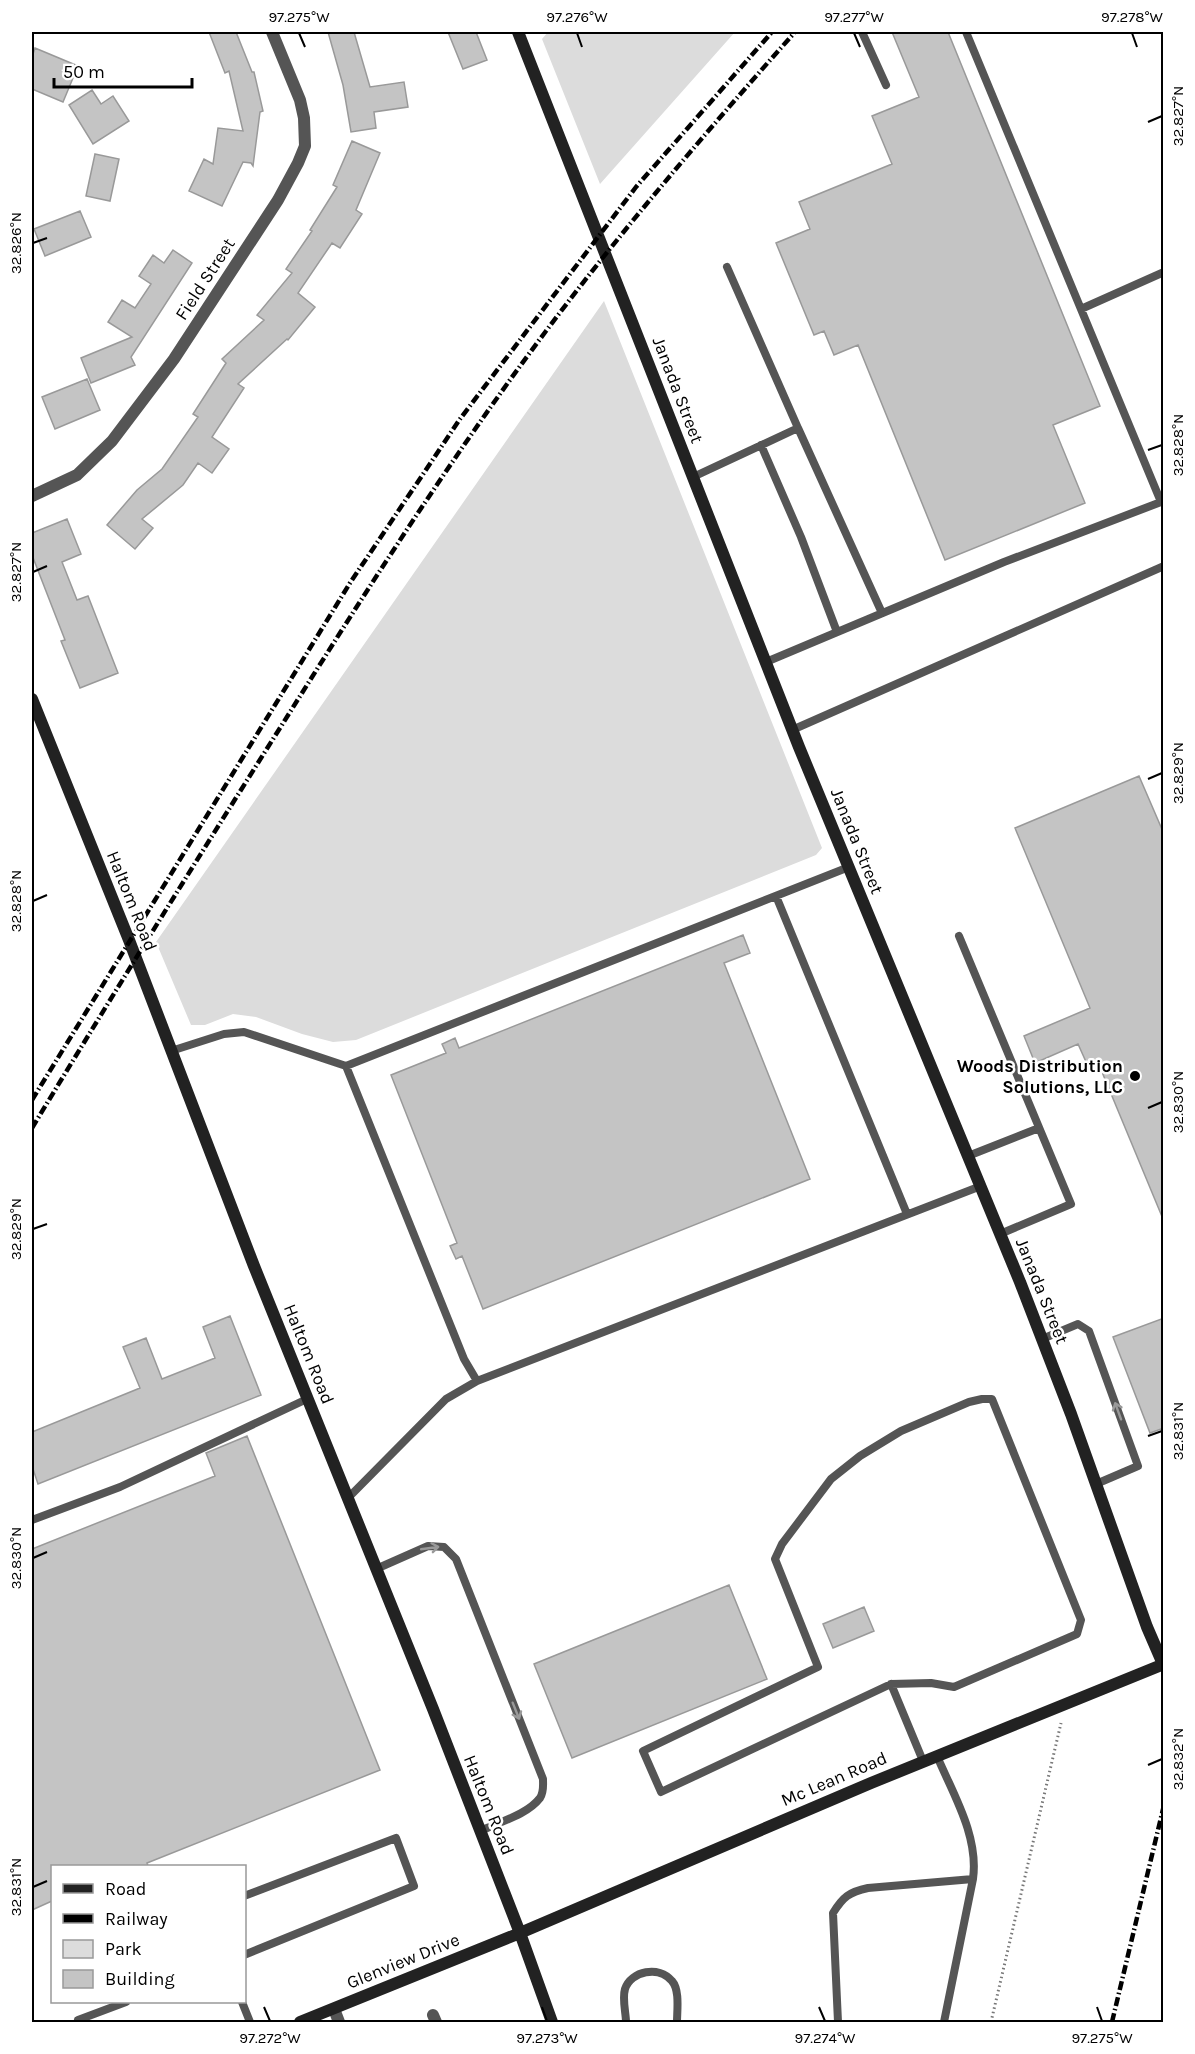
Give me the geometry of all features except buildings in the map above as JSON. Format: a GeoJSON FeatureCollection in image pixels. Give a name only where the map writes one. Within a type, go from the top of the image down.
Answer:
{"type":"FeatureCollection","features":[{"type":"Feature","properties":{"kind":"main road","name":"Janada Street"},"geometry":{"type":"LineString","coordinates":[[518,32],[792,730],[969,1156],[1042,1339],[1147,1627],[1163,1664]]}},
{"type":"Feature","properties":{"kind":"main road","name":"Haltom Road"},"geometry":{"type":"LineString","coordinates":[[32,699],[307,1399],[480,1831],[552,2022]]}},
{"type":"Feature","properties":{"kind":"main road","name":"Mc Lean Road"},"geometry":{"type":"LineString","coordinates":[[520,1933],[923,1761],[1163,1664]]}},
{"type":"Feature","properties":{"kind":"main road","name":"Glenview Drive"},"geometry":{"type":"LineString","coordinates":[[300,2022],[520,1933]]}},
{"type":"Feature","properties":{"kind":"street","name":"Field Street"},"geometry":{"type":"LineString","coordinates":[[32,496],[77,475],[112,441],[174,359],[278,200],[298,163],[304,146],[304,118],[300,100],[272,32]]}},
{"type":"Feature","properties":{"kind":"street"},"geometry":{"type":"LineString","coordinates":[[334,2009],[339,2022]]}},
{"type":"Feature","properties":{"kind":"lane"},"geometry":{"type":"LineString","coordinates":[[862,32],[886,85]]}},
{"type":"Feature","properties":{"kind":"lane"},"geometry":{"type":"LineString","coordinates":[[765,662],[1004,562],[1162,502],[966,32]]}},
{"type":"Feature","properties":{"kind":"lane"},"geometry":{"type":"LineString","coordinates":[[727,267],[882,614]]}},
{"type":"Feature","properties":{"kind":"lane"},"geometry":{"type":"LineString","coordinates":[[1081,309],[1164,272]]}},
{"type":"Feature","properties":{"kind":"lane"},"geometry":{"type":"LineString","coordinates":[[693,477],[798,428]]}},
{"type":"Feature","properties":{"kind":"lane"},"geometry":{"type":"LineString","coordinates":[[761,445],[801,537],[837,632]]}},
{"type":"Feature","properties":{"kind":"lane"},"geometry":{"type":"LineString","coordinates":[[792,730],[1164,566]]}},
{"type":"Feature","properties":{"kind":"lane"},"geometry":{"type":"LineString","coordinates":[[171,1051],[224,1034],[244,1032],[346,1066],[849,867]]}},
{"type":"Feature","properties":{"kind":"lane"},"geometry":{"type":"LineString","coordinates":[[777,896],[907,1214]]}},
{"type":"Feature","properties":{"kind":"lane"},"geometry":{"type":"LineString","coordinates":[[959,936],[1071,1204],[1000,1234]]}},
{"type":"Feature","properties":{"kind":"lane"},"geometry":{"type":"LineString","coordinates":[[346,1066],[464,1359],[477,1381]]}},
{"type":"Feature","properties":{"kind":"lane"},"geometry":{"type":"LineString","coordinates":[[969,1156],[1039,1128]]}},
{"type":"Feature","properties":{"kind":"lane"},"geometry":{"type":"LineString","coordinates":[[348,1498],[446,1399],[477,1381],[981,1186]]}},
{"type":"Feature","properties":{"kind":"lane"},"geometry":{"type":"LineString","coordinates":[[1042,1339],[1078,1324],[1089,1331],[1138,1466],[1096,1484]]}},
{"type":"Feature","properties":{"kind":"lane"},"geometry":{"type":"LineString","coordinates":[[982,1398],[992,1399],[1081,1620],[1077,1634],[954,1687],[931,1683],[891,1684],[661,1792],[643,1751],[818,1667],[775,1559],[782,1544],[831,1479],[860,1456],[901,1431],[969,1402],[982,1398]]}},
{"type":"Feature","properties":{"kind":"lane"},"geometry":{"type":"LineString","coordinates":[[32,1520],[120,1487],[307,1399]]}},
{"type":"Feature","properties":{"kind":"lane"},"geometry":{"type":"LineString","coordinates":[[376,1569],[428,1546],[444,1547],[456,1559],[543,1779],[543,1791],[540,1798],[521,1812],[480,1831]]}},
{"type":"Feature","properties":{"kind":"lane"},"geometry":{"type":"LineString","coordinates":[[891,1684],[923,1761]]}},
{"type":"Feature","properties":{"kind":"lane"},"geometry":{"type":"LineString","coordinates":[[937,1756],[971,1837],[975,1862],[944,2022]]}},
{"type":"Feature","properties":{"kind":"lane"},"geometry":{"type":"LineString","coordinates":[[246,1895],[396,1838],[414,1886],[246,1954]]}},
{"type":"Feature","properties":{"kind":"lane"},"geometry":{"type":"LineString","coordinates":[[838,2022],[833,1913],[840,1902],[853,1891],[868,1888],[973,1879]]}},
{"type":"Feature","properties":{"kind":"lane"},"geometry":{"type":"LineString","coordinates":[[626,2022],[624,1991],[628,1982],[639,1973],[652,1971],[672,1981],[676,1990],[677,2022]]}},
{"type":"Feature","properties":{"kind":"lane"},"geometry":{"type":"LineString","coordinates":[[78,2020],[121,2003]]}},
{"type":"Feature","properties":{"kind":"lane"},"geometry":{"type":"LineString","coordinates":[[243,2003],[250,2022]]}},
{"type":"Feature","properties":{"kind":"path"},"geometry":{"type":"LineString","coordinates":[[990,2022],[1066,1704]]}},
{"type":"Feature","properties":{"kind":"green space"},"geometry":{"type":"Polygon","coordinates":[[[548,32],[735,32],[600,184],[542,39],[548,32]]]}},
{"type":"Feature","properties":{"kind":"green space"},"geometry":{"type":"Polygon","coordinates":[[[604,301],[822,848],[816,855],[356,1040],[333,1042],[302,1034],[256,1017],[233,1014],[205,1025],[191,1025],[156,942],[604,301]]]}},
{"type":"Feature","properties":{"kind":"railway"},"geometry":{"type":"LineString","coordinates":[[32,1100],[350,583],[460,419],[636,187],[772,32]]}},
{"type":"Feature","properties":{"kind":"railway"},"geometry":{"type":"LineString","coordinates":[[32,1128],[376,577],[510,379],[636,216],[795,32]]}},
{"type":"Feature","properties":{"kind":"railway"},"geometry":{"type":"LineString","coordinates":[[1112,2022],[1164,1805]]}},
{"type":"Feature","properties":{"kind":"place","name":"Woods Distribution Solutions, LLC"},"geometry":{"type":"Point","coordinates":[1135,1076]}}]}
